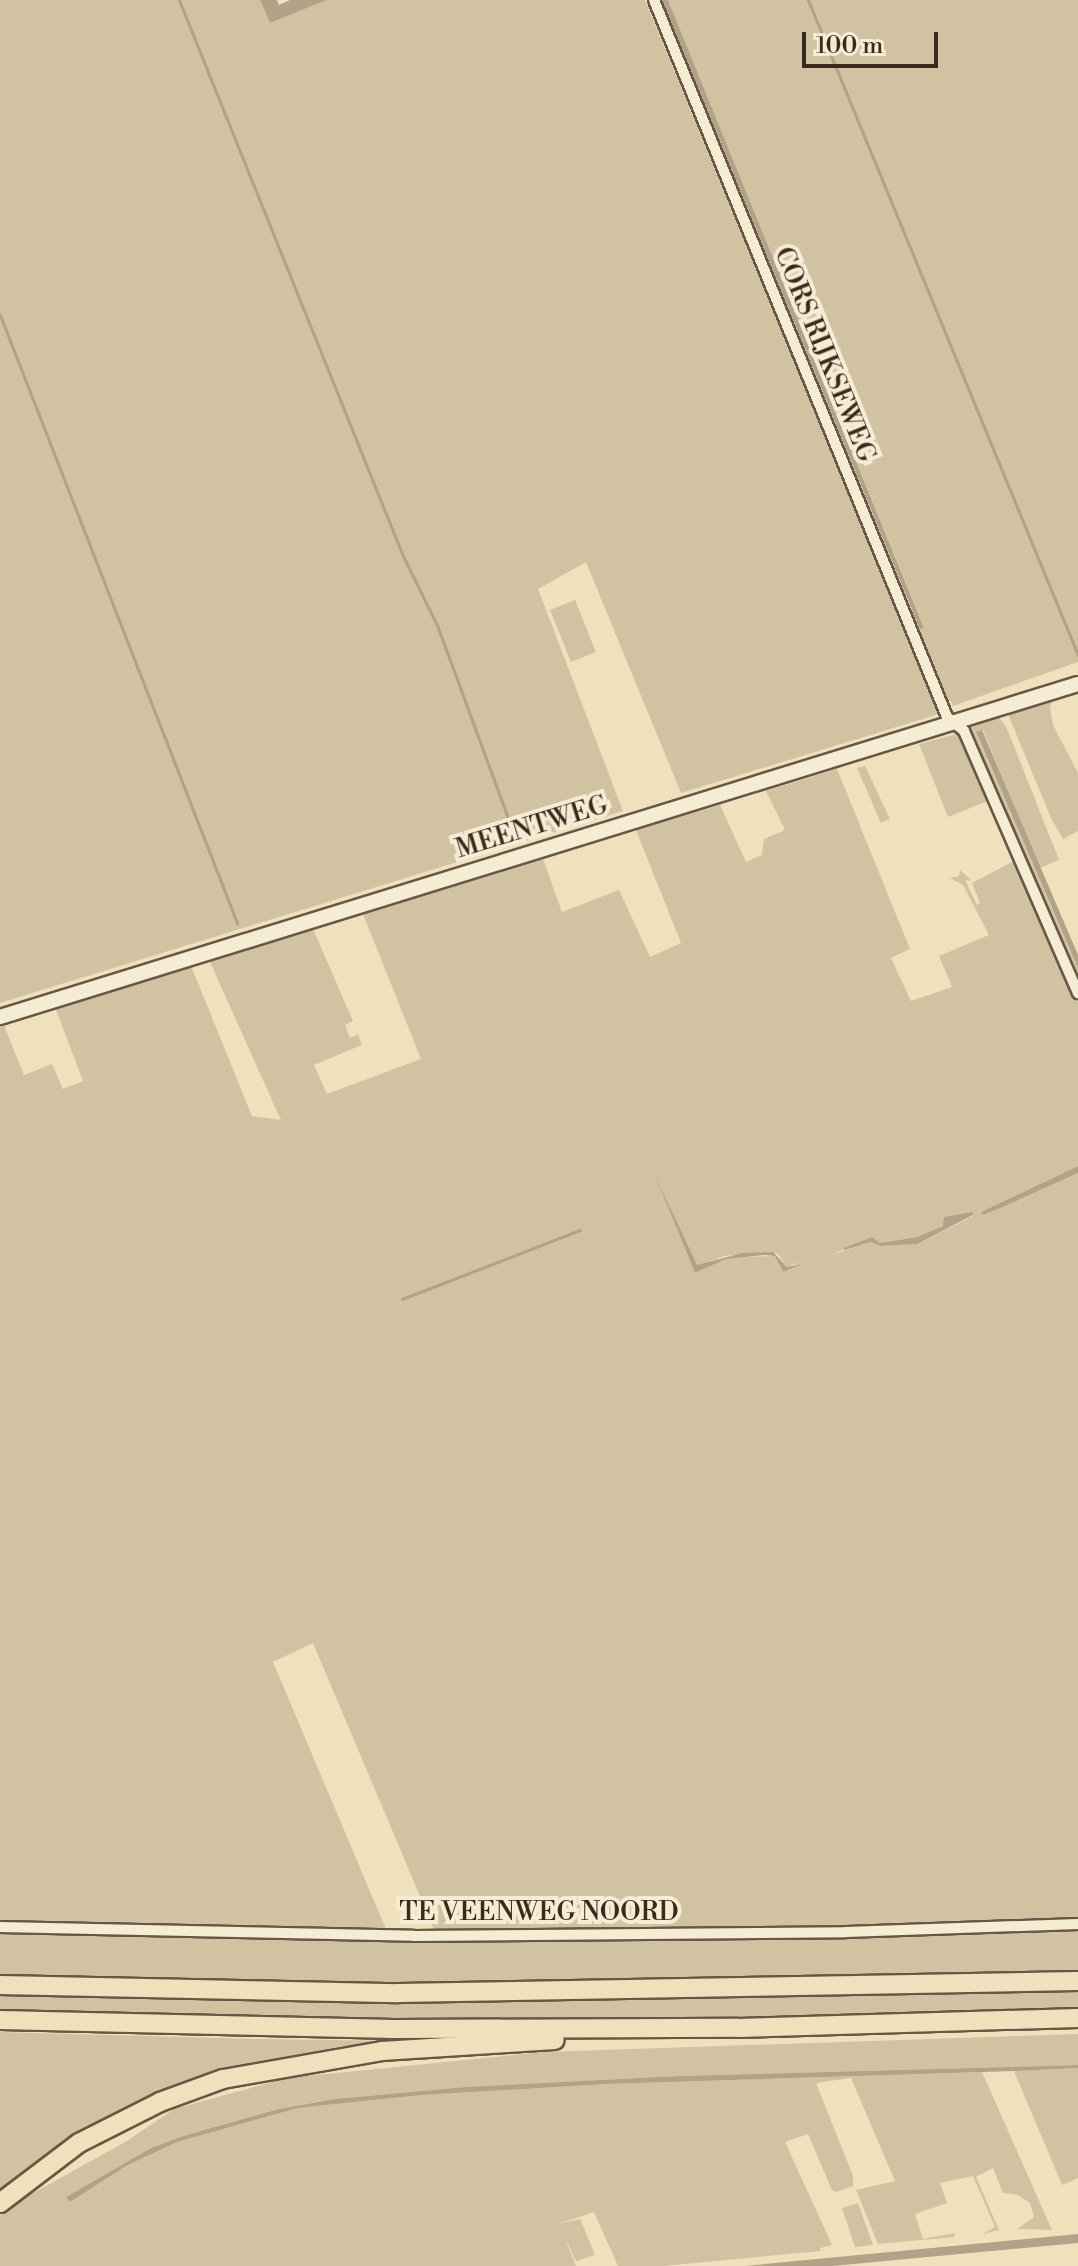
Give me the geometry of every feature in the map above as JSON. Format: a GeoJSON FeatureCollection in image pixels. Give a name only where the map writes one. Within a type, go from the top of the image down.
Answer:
{"type":"FeatureCollection","features":[{"type":"Feature","properties":{"kind":"highway"},"geometry":{"type":"LineString","coordinates":[[0,1985],[398,1993],[1078,1981]]}},
{"type":"Feature","properties":{"kind":"highway"},"geometry":{"type":"LineString","coordinates":[[0,2020],[394,2029],[738,2028],[1078,2018]]}},
{"type":"Feature","properties":{"kind":"highway"},"geometry":{"type":"LineString","coordinates":[[0,2203],[79,2143],[160,2102],[242,2074],[382,2051],[738,2028]]}},
{"type":"Feature","properties":{"kind":"street","name":"CORS RIJKSEWEG"},"geometry":{"type":"LineString","coordinates":[[654,0],[947,717],[964,731],[1078,993]]}},
{"type":"Feature","properties":{"kind":"street","name":"MEENTWEG"},"geometry":{"type":"LineString","coordinates":[[0,1017],[1078,684]]}},
{"type":"Feature","properties":{"kind":"street","name":"TE VEENWEG NOORD"},"geometry":{"type":"LineString","coordinates":[[0,1927],[414,1936],[831,1932],[1078,1924]]}},
{"type":"Feature","properties":{"kind":"shaded area"},"geometry":{"type":"Polygon","coordinates":[[[0,0],[260,0],[270,23],[327,0],[645,0],[900,619],[914,614],[921,629],[924,627],[668,0],[1078,0],[1078,662],[953,706],[950,700],[936,704],[939,714],[681,793],[586,562],[538,589],[623,811],[0,1003],[0,0]]]}},
{"type":"Feature","properties":{"kind":"shaded area"},"geometry":{"type":"Polygon","coordinates":[[[260,0],[277,0],[279,5],[290,0],[327,0],[270,23],[260,0]]]}},
{"type":"Feature","properties":{"kind":"shaded area"},"geometry":{"type":"Polygon","coordinates":[[[662,0],[668,0],[924,628],[920,629],[662,0]]]}},
{"type":"Feature","properties":{"kind":"shaded area"},"geometry":{"type":"Polygon","coordinates":[[[575,600],[596,652],[571,662],[550,610],[575,600]]]}},
{"type":"Feature","properties":{"kind":"shaded area"},"geometry":{"type":"Polygon","coordinates":[[[1078,691],[1052,702],[1050,708],[1053,725],[1078,773],[1078,831],[1063,839],[1051,818],[1008,714],[1078,691]]]}},
{"type":"Feature","properties":{"kind":"shaded area"},"geometry":{"type":"Polygon","coordinates":[[[997,715],[1006,726],[1059,860],[1040,868],[983,730],[976,733],[1078,968],[1078,982],[970,728],[972,723],[997,715]]]}},
{"type":"Feature","properties":{"kind":"shaded area"},"geometry":{"type":"Polygon","coordinates":[[[982,730],[1078,955],[1078,968],[976,732],[982,730]]]}},
{"type":"Feature","properties":{"kind":"shaded area"},"geometry":{"type":"Polygon","coordinates":[[[960,733],[990,800],[948,817],[919,744],[960,733]]]}},
{"type":"Feature","properties":{"kind":"shaded area"},"geometry":{"type":"Polygon","coordinates":[[[865,766],[890,819],[881,823],[857,768],[865,766]]]}},
{"type":"Feature","properties":{"kind":"shaded area"},"geometry":{"type":"Polygon","coordinates":[[[837,769],[910,949],[891,958],[911,1001],[952,987],[939,956],[989,935],[963,885],[950,878],[959,876],[960,870],[972,881],[965,880],[977,905],[980,903],[972,883],[1016,860],[1078,1003],[1078,1166],[981,1212],[983,1215],[1003,1207],[1078,1173],[1078,1922],[436,1934],[313,1643],[273,1662],[388,1934],[0,1925],[0,1024],[3,1023],[24,1075],[52,1064],[63,1089],[83,1081],[55,1007],[191,966],[252,1116],[281,1120],[209,960],[313,929],[353,1021],[345,1025],[350,1038],[358,1034],[362,1045],[314,1065],[327,1094],[421,1059],[363,914],[543,859],[562,912],[619,890],[650,957],[681,943],[636,830],[720,805],[746,862],[762,855],[764,839],[785,830],[766,791],[837,769]],[[658,1181],[695,1273],[726,1259],[742,1257],[775,1256],[783,1272],[800,1262],[787,1267],[778,1254],[767,1252],[724,1256],[697,1266],[658,1181]],[[971,1212],[951,1218],[943,1226],[917,1237],[880,1243],[872,1237],[831,1255],[871,1242],[880,1246],[917,1244],[973,1216],[971,1212]]]}},
{"type":"Feature","properties":{"kind":"shaded area"},"geometry":{"type":"Polygon","coordinates":[[[1078,1166],[1078,1173],[1003,1207],[983,1215],[981,1212],[1078,1166]]]}},
{"type":"Feature","properties":{"kind":"shaded area"},"geometry":{"type":"Polygon","coordinates":[[[655,1175],[697,1265],[742,1253],[773,1252],[787,1267],[802,1264],[783,1272],[775,1256],[765,1255],[726,1259],[695,1273],[655,1175]]]}},
{"type":"Feature","properties":{"kind":"shaded area"},"geometry":{"type":"Polygon","coordinates":[[[972,1212],[973,1215],[917,1244],[880,1246],[871,1242],[844,1248],[872,1237],[880,1243],[917,1237],[943,1226],[944,1217],[972,1212]]]}},
{"type":"Feature","properties":{"kind":"shaded area"},"geometry":{"type":"Polygon","coordinates":[[[1078,1926],[1078,1973],[404,1985],[0,1975],[0,1929],[204,1935],[1078,1926]]]}},
{"type":"Feature","properties":{"kind":"shaded area"},"geometry":{"type":"Polygon","coordinates":[[[1078,1988],[1078,2012],[527,2025],[0,2014],[0,1989],[451,2000],[789,1997],[1078,1988]]]}},
{"type":"Feature","properties":{"kind":"shaded area"},"geometry":{"type":"Polygon","coordinates":[[[0,2032],[398,2041],[337,2047],[247,2066],[0,2192],[0,2032]]]}},
{"type":"Feature","properties":{"kind":"shaded area"},"geometry":{"type":"Polygon","coordinates":[[[1078,2034],[1078,2065],[679,2076],[465,2087],[335,2099],[277,2109],[183,2136],[151,2148],[66,2197],[70,2202],[126,2166],[177,2142],[298,2108],[422,2095],[607,2084],[982,2072],[1052,2230],[1017,2229],[1034,2217],[1030,2203],[1018,2195],[1003,2193],[993,2168],[976,2177],[999,2230],[983,2234],[995,2227],[973,2176],[940,2183],[947,2203],[915,2214],[923,2239],[955,2233],[954,2237],[878,2244],[856,2190],[895,2181],[851,2078],[816,2083],[853,2176],[853,2186],[836,2192],[832,2190],[808,2134],[785,2142],[832,2245],[820,2248],[821,2251],[663,2266],[618,2266],[594,2212],[558,2224],[580,2219],[595,2255],[576,2261],[564,2236],[576,2266],[0,2266],[0,2215],[17,2202],[127,2141],[174,2109],[287,2078],[544,2052],[1078,2034]]]}},
{"type":"Feature","properties":{"kind":"shaded area"},"geometry":{"type":"Polygon","coordinates":[[[1078,2065],[1078,2068],[1014,2071],[607,2084],[422,2095],[298,2108],[177,2142],[126,2166],[70,2202],[66,2197],[151,2148],[183,2136],[278,2109],[335,2099],[465,2087],[679,2076],[1078,2065]]]}},
{"type":"Feature","properties":{"kind":"shaded area"},"geometry":{"type":"Polygon","coordinates":[[[1078,2068],[1078,2178],[1062,2185],[1014,2071],[1078,2068]]]}},
{"type":"Feature","properties":{"kind":"shaded area"},"geometry":{"type":"Polygon","coordinates":[[[858,2203],[873,2245],[855,2247],[842,2208],[858,2203]]]}},
{"type":"Feature","properties":{"kind":"shaded area"},"geometry":{"type":"Polygon","coordinates":[[[1078,2234],[1078,2243],[832,2266],[745,2266],[1078,2234]]]}},
{"type":"Feature","properties":{"kind":"waterway"},"geometry":{"type":"LineString","coordinates":[[179,0],[403,556],[437,625],[515,837]]}},
{"type":"Feature","properties":{"kind":"waterway"},"geometry":{"type":"LineString","coordinates":[[808,0],[1078,655]]}},
{"type":"Feature","properties":{"kind":"waterway"},"geometry":{"type":"LineString","coordinates":[[0,315],[237,923]]}},
{"type":"Feature","properties":{"kind":"waterway"},"geometry":{"type":"LineString","coordinates":[[402,1299],[580,1230]]}}]}
